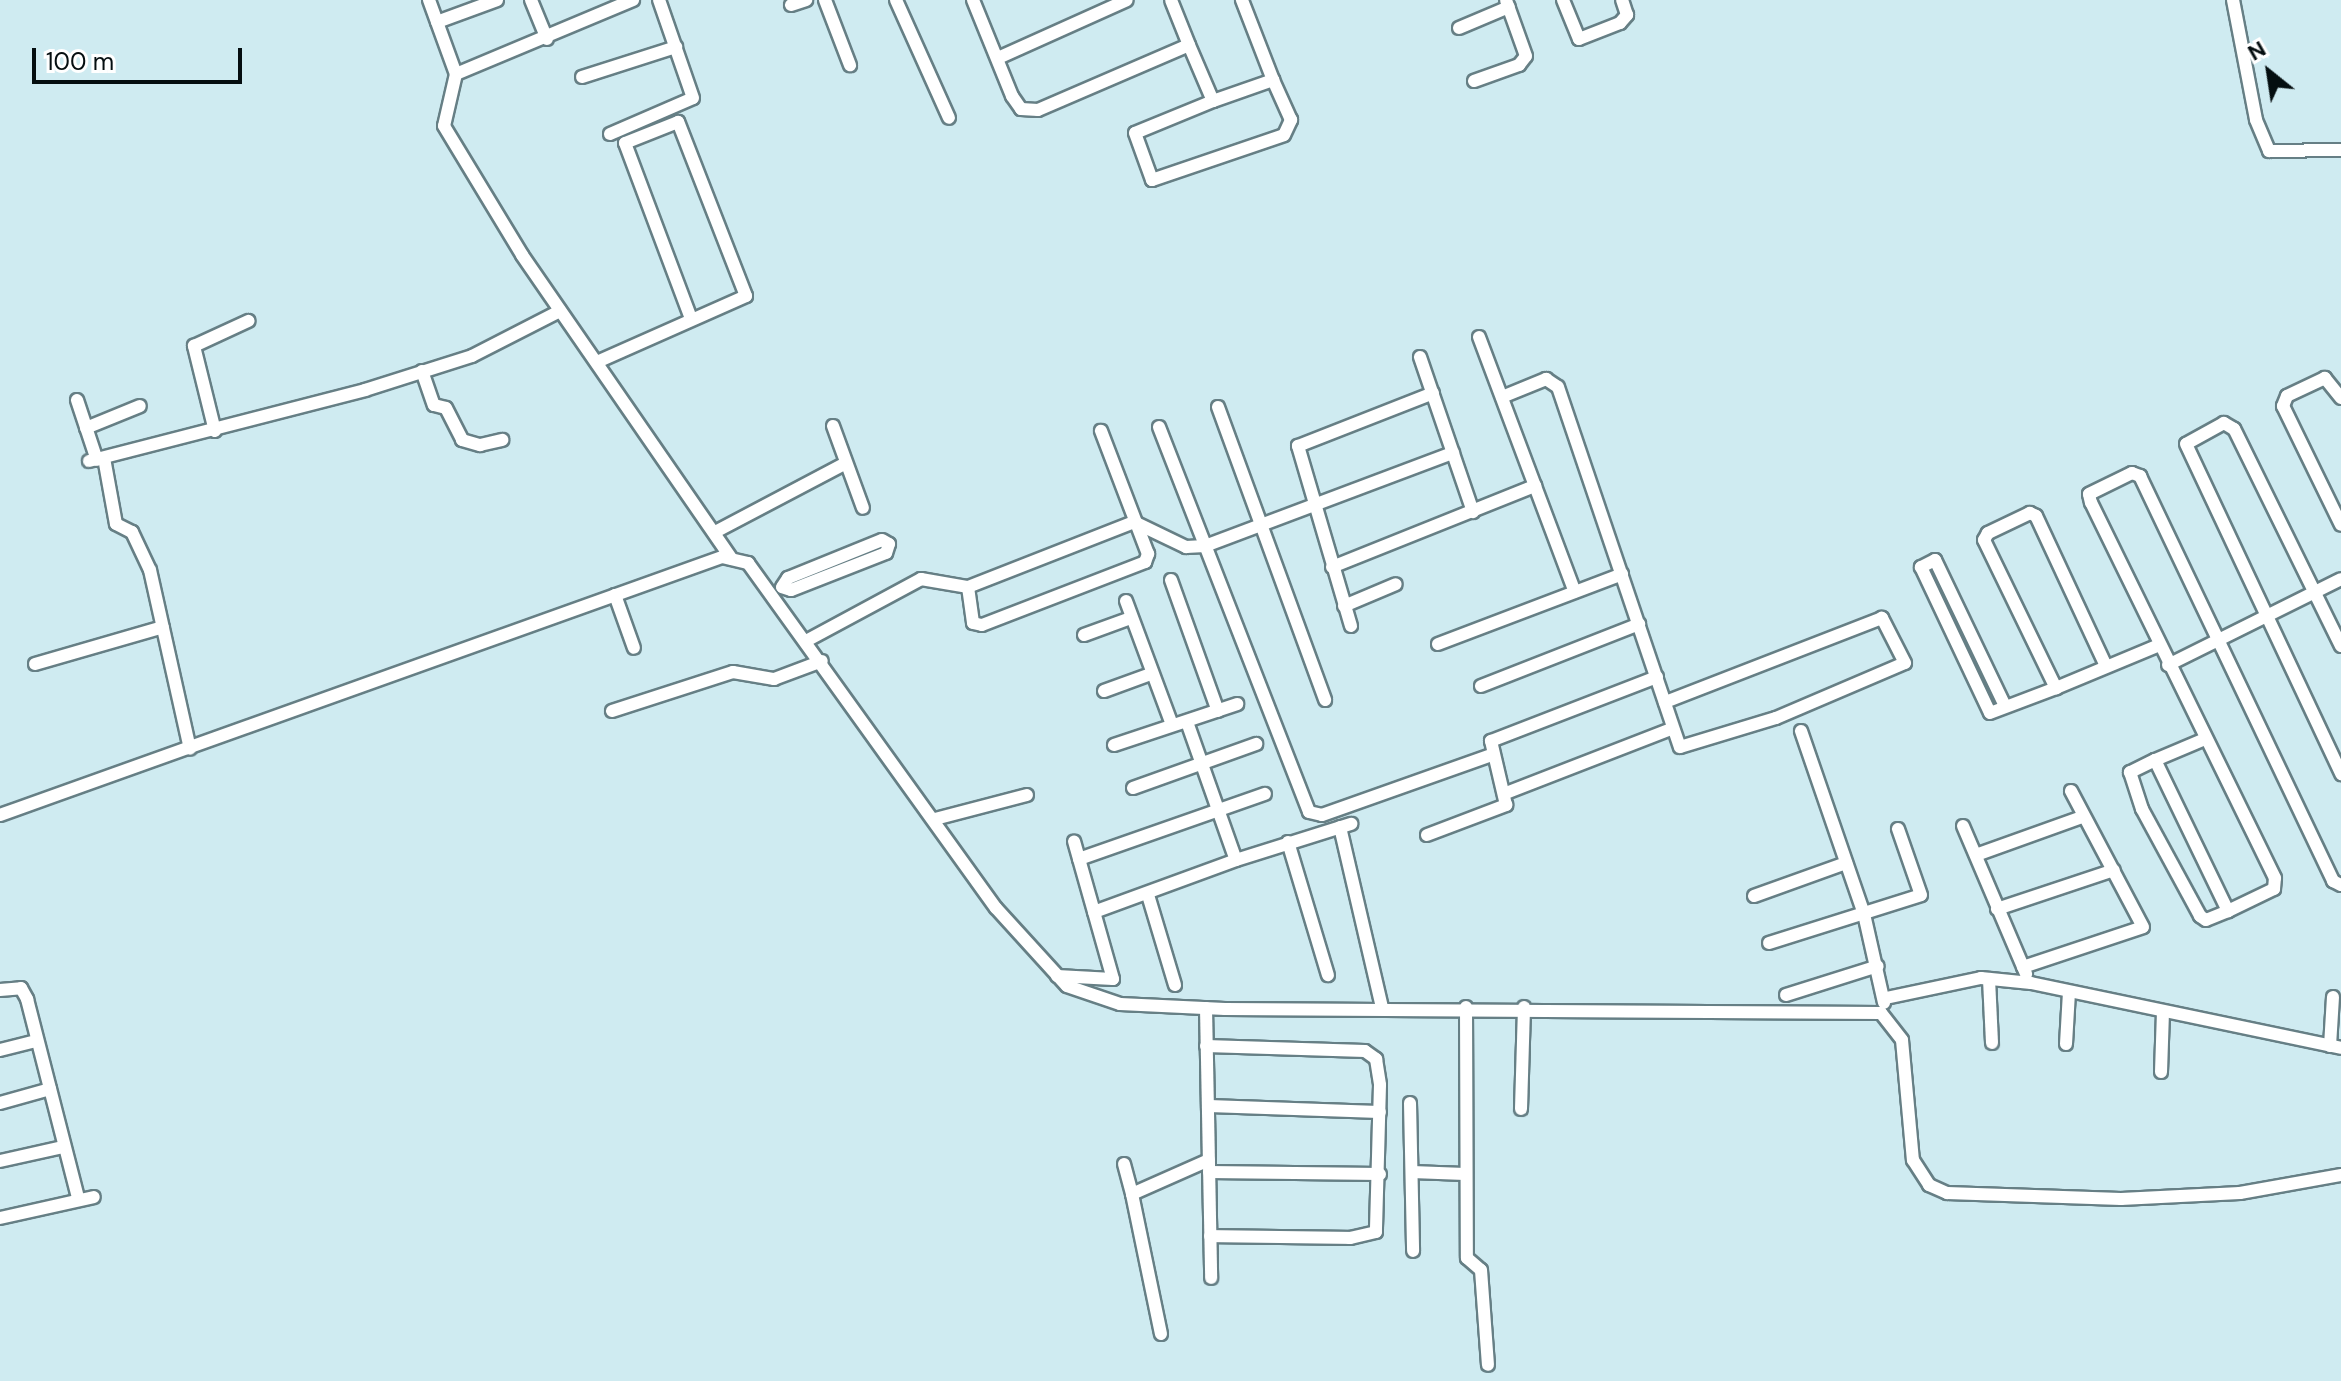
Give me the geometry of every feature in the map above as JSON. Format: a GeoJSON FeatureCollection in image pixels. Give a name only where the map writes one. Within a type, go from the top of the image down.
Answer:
{"type":"FeatureCollection","features":[{"type":"Feature","properties":{"kind":"street"},"geometry":{"type":"LineString","coordinates":[[429,0],[456,74],[442,114],[444,126],[560,311],[717,531],[732,559]]}},
{"type":"Feature","properties":{"kind":"street"},"geometry":{"type":"LineString","coordinates":[[437,22],[497,0]]}},
{"type":"Feature","properties":{"kind":"street"},"geometry":{"type":"LineString","coordinates":[[531,0],[547,39]]}},
{"type":"Feature","properties":{"kind":"street"},"geometry":{"type":"LineString","coordinates":[[456,74],[547,39],[633,0]]}},
{"type":"Feature","properties":{"kind":"street"},"geometry":{"type":"LineString","coordinates":[[610,134],[689,105],[693,89],[659,0]]}},
{"type":"Feature","properties":{"kind":"street"},"geometry":{"type":"LineString","coordinates":[[791,5],[806,0]]}},
{"type":"Feature","properties":{"kind":"street"},"geometry":{"type":"LineString","coordinates":[[825,0],[850,65]]}},
{"type":"Feature","properties":{"kind":"street"},"geometry":{"type":"LineString","coordinates":[[896,0],[949,118]]}},
{"type":"Feature","properties":{"kind":"street"},"geometry":{"type":"LineString","coordinates":[[973,0],[1021,109],[1038,110],[1189,45]]}},
{"type":"Feature","properties":{"kind":"street"},"geometry":{"type":"LineString","coordinates":[[998,58],[1127,0]]}},
{"type":"Feature","properties":{"kind":"street"},"geometry":{"type":"LineString","coordinates":[[1171,0],[1213,101]]}},
{"type":"Feature","properties":{"kind":"street"},"geometry":{"type":"LineString","coordinates":[[1242,0],[1291,120],[1284,135],[1152,180],[1135,133],[1273,80]]}},
{"type":"Feature","properties":{"kind":"street"},"geometry":{"type":"LineString","coordinates":[[1563,0],[1579,39],[1620,23],[1627,15],[1622,0]]}},
{"type":"Feature","properties":{"kind":"street"},"geometry":{"type":"LineString","coordinates":[[2233,0],[2256,120],[2269,151],[2341,150]]}},
{"type":"Feature","properties":{"kind":"street"},"geometry":{"type":"LineString","coordinates":[[1459,28],[1508,4],[1526,56],[1519,65],[1474,81]]}},
{"type":"Feature","properties":{"kind":"street"},"geometry":{"type":"LineString","coordinates":[[582,77],[676,47]]}},
{"type":"Feature","properties":{"kind":"street"},"geometry":{"type":"LineString","coordinates":[[597,362],[690,316],[746,296],[678,122],[625,143],[690,316]]}},
{"type":"Feature","properties":{"kind":"street"},"geometry":{"type":"LineString","coordinates":[[97,460],[215,431],[472,356],[560,311]]}},
{"type":"Feature","properties":{"kind":"street"},"geometry":{"type":"LineString","coordinates":[[215,431],[194,346],[248,321]]}},
{"type":"Feature","properties":{"kind":"street"},"geometry":{"type":"LineString","coordinates":[[1479,337],[1575,592]]}},
{"type":"Feature","properties":{"kind":"street"},"geometry":{"type":"LineString","coordinates":[[1420,357],[1473,512]]}},
{"type":"Feature","properties":{"kind":"street"},"geometry":{"type":"LineString","coordinates":[[422,371],[434,405],[446,408],[462,440],[480,445],[502,440]]}},
{"type":"Feature","properties":{"kind":"street"},"geometry":{"type":"LineString","coordinates":[[2341,398],[2325,378],[2287,396],[2283,406],[2341,525]]}},
{"type":"Feature","properties":{"kind":"street"},"geometry":{"type":"LineString","coordinates":[[1502,397],[1555,380],[1657,677],[1671,729],[1680,747],[1698,747],[1905,663],[1883,618],[1665,702]]}},
{"type":"Feature","properties":{"kind":"street"},"geometry":{"type":"LineString","coordinates":[[1351,626],[1297,453],[1301,442],[1433,393]]}},
{"type":"Feature","properties":{"kind":"street"},"geometry":{"type":"LineString","coordinates":[[77,400],[116,524],[141,544],[190,749]]}},
{"type":"Feature","properties":{"kind":"street"},"geometry":{"type":"LineString","coordinates":[[86,428],[140,406]]}},
{"type":"Feature","properties":{"kind":"street"},"geometry":{"type":"LineString","coordinates":[[1218,407],[1325,700]]}},
{"type":"Feature","properties":{"kind":"street"},"geometry":{"type":"LineString","coordinates":[[2341,646],[2234,429],[2224,423],[2186,444],[2341,774]]}},
{"type":"Feature","properties":{"kind":"street"},"geometry":{"type":"LineString","coordinates":[[833,426],[844,464],[863,508]]}},
{"type":"Feature","properties":{"kind":"street"},"geometry":{"type":"LineString","coordinates":[[1159,427],[1261,700],[1314,816],[1491,755]]}},
{"type":"Feature","properties":{"kind":"street"},"geometry":{"type":"LineString","coordinates":[[968,587],[971,616],[982,625],[1136,568],[1148,554],[1101,431]]}},
{"type":"Feature","properties":{"kind":"street"},"geometry":{"type":"LineString","coordinates":[[806,641],[921,579],[968,587],[1134,522],[1186,547],[1205,546],[1453,453]]}},
{"type":"Feature","properties":{"kind":"street"},"geometry":{"type":"LineString","coordinates":[[717,531],[844,464]]}},
{"type":"Feature","properties":{"kind":"street"},"geometry":{"type":"LineString","coordinates":[[2205,739],[2130,772],[2142,809],[2200,916],[2206,920],[2276,885],[2205,739],[2157,646],[2089,494],[2132,473],[2140,476],[2217,644],[2333,881],[2341,885]]}},
{"type":"Feature","properties":{"kind":"street"},"geometry":{"type":"LineString","coordinates":[[1332,567],[1535,486]]}},
{"type":"Feature","properties":{"kind":"street"},"geometry":{"type":"LineString","coordinates":[[2056,688],[1984,540],[2030,513],[2106,666]]}},
{"type":"Feature","properties":{"kind":"street"},"geometry":{"type":"LineString","coordinates":[[882,540],[889,544],[886,553],[791,590],[776,590],[788,578],[882,540]]}},
{"type":"Feature","properties":{"kind":"street"},"geometry":{"type":"LineString","coordinates":[[0,815],[713,558],[732,559],[748,563],[776,590],[806,641],[996,908],[1067,986],[1120,1004],[1206,1008],[1524,1007],[1881,1013]]}},
{"type":"Feature","properties":{"kind":"street"},"geometry":{"type":"LineString","coordinates":[[2005,706],[1935,560],[1921,567],[1990,713],[2157,646]]}},
{"type":"Feature","properties":{"kind":"street"},"geometry":{"type":"LineString","coordinates":[[1438,644],[1622,574]]}},
{"type":"Feature","properties":{"kind":"street"},"geometry":{"type":"LineString","coordinates":[[2168,665],[2217,644],[2341,579]]}},
{"type":"Feature","properties":{"kind":"street"},"geometry":{"type":"LineString","coordinates":[[1171,580],[1218,711]]}},
{"type":"Feature","properties":{"kind":"street"},"geometry":{"type":"LineString","coordinates":[[1344,606],[1396,584]]}},
{"type":"Feature","properties":{"kind":"street"},"geometry":{"type":"LineString","coordinates":[[615,595],[634,648]]}},
{"type":"Feature","properties":{"kind":"street"},"geometry":{"type":"LineString","coordinates":[[1126,601],[1172,725]]}},
{"type":"Feature","properties":{"kind":"street"},"geometry":{"type":"LineString","coordinates":[[1084,635],[1131,618]]}},
{"type":"Feature","properties":{"kind":"street"},"geometry":{"type":"LineString","coordinates":[[1481,686],[1639,624]]}},
{"type":"Feature","properties":{"kind":"street"},"geometry":{"type":"LineString","coordinates":[[35,664],[163,627]]}},
{"type":"Feature","properties":{"kind":"street"},"geometry":{"type":"LineString","coordinates":[[612,711],[733,672],[774,679],[822,661]]}},
{"type":"Feature","properties":{"kind":"street"},"geometry":{"type":"LineString","coordinates":[[1104,691],[1151,674]]}},
{"type":"Feature","properties":{"kind":"street"},"geometry":{"type":"LineString","coordinates":[[1427,835],[1506,805],[1506,793],[1491,755],[1491,741],[1657,677]]}},
{"type":"Feature","properties":{"kind":"street"},"geometry":{"type":"LineString","coordinates":[[1114,745],[1237,704]]}},
{"type":"Feature","properties":{"kind":"street"},"geometry":{"type":"LineString","coordinates":[[1187,722],[1236,860]]}},
{"type":"Feature","properties":{"kind":"street"},"geometry":{"type":"LineString","coordinates":[[1506,793],[1671,729]]}},
{"type":"Feature","properties":{"kind":"street"},"geometry":{"type":"LineString","coordinates":[[1801,731],[1864,914],[1886,998],[1881,1013]]}},
{"type":"Feature","properties":{"kind":"street"},"geometry":{"type":"LineString","coordinates":[[1133,788],[1201,761],[1256,744]]}},
{"type":"Feature","properties":{"kind":"street"},"geometry":{"type":"LineString","coordinates":[[2155,760],[2228,911]]}},
{"type":"Feature","properties":{"kind":"street"},"geometry":{"type":"LineString","coordinates":[[2023,967],[2143,927],[2082,817],[2071,791]]}},
{"type":"Feature","properties":{"kind":"street"},"geometry":{"type":"LineString","coordinates":[[1079,859],[1265,794]]}},
{"type":"Feature","properties":{"kind":"street"},"geometry":{"type":"LineString","coordinates":[[935,819],[1027,795]]}},
{"type":"Feature","properties":{"kind":"street"},"geometry":{"type":"LineString","coordinates":[[1976,855],[2082,817]]}},
{"type":"Feature","properties":{"kind":"street"},"geometry":{"type":"LineString","coordinates":[[1094,912],[1288,842],[1345,826],[1382,1007]]}},
{"type":"Feature","properties":{"kind":"street"},"geometry":{"type":"LineString","coordinates":[[1963,826],[2031,983]]}},
{"type":"Feature","properties":{"kind":"street"},"geometry":{"type":"LineString","coordinates":[[1769,943],[1921,895],[1898,829]]}},
{"type":"Feature","properties":{"kind":"street"},"geometry":{"type":"LineString","coordinates":[[1057,976],[1113,979],[1074,841]]}},
{"type":"Feature","properties":{"kind":"street"},"geometry":{"type":"LineString","coordinates":[[1288,842],[1328,975]]}},
{"type":"Feature","properties":{"kind":"street"},"geometry":{"type":"LineString","coordinates":[[1754,896],[1846,863]]}},
{"type":"Feature","properties":{"kind":"street"},"geometry":{"type":"LineString","coordinates":[[1997,909],[2114,870]]}},
{"type":"Feature","properties":{"kind":"street"},"geometry":{"type":"LineString","coordinates":[[1148,895],[1175,985]]}},
{"type":"Feature","properties":{"kind":"street"},"geometry":{"type":"LineString","coordinates":[[1786,995],[1878,966]]}},
{"type":"Feature","properties":{"kind":"street"},"geometry":{"type":"LineString","coordinates":[[1886,998],[1989,979],[2031,983],[2336,1047],[2333,997]]}},
{"type":"Feature","properties":{"kind":"street"},"geometry":{"type":"LineString","coordinates":[[1989,979],[1992,1043]]}},
{"type":"Feature","properties":{"kind":"street"},"geometry":{"type":"LineString","coordinates":[[0,990],[21,988],[78,1198]]}},
{"type":"Feature","properties":{"kind":"street"},"geometry":{"type":"LineString","coordinates":[[2066,1044],[2069,992]]}},
{"type":"Feature","properties":{"kind":"street"},"geometry":{"type":"LineString","coordinates":[[1466,1007],[1467,1258],[1481,1270],[1488,1365]]}},
{"type":"Feature","properties":{"kind":"street"},"geometry":{"type":"LineString","coordinates":[[1521,1109],[1524,1007]]}},
{"type":"Feature","properties":{"kind":"street"},"geometry":{"type":"LineString","coordinates":[[1206,1008],[1211,1278]]}},
{"type":"Feature","properties":{"kind":"street"},"geometry":{"type":"LineString","coordinates":[[2161,1072],[2163,1012]]}},
{"type":"Feature","properties":{"kind":"street"},"geometry":{"type":"LineString","coordinates":[[1881,1013],[1902,1040],[1913,1160],[1929,1185],[1947,1193],[2136,1198],[2240,1193],[2341,1175]]}},
{"type":"Feature","properties":{"kind":"street"},"geometry":{"type":"LineString","coordinates":[[0,1050],[36,1041]]}},
{"type":"Feature","properties":{"kind":"street"},"geometry":{"type":"LineString","coordinates":[[1206,1046],[1365,1051],[1380,1067],[1381,1218],[1371,1236],[1210,1236]]}},
{"type":"Feature","properties":{"kind":"street"},"geometry":{"type":"LineString","coordinates":[[0,1103],[50,1089]]}},
{"type":"Feature","properties":{"kind":"street"},"geometry":{"type":"LineString","coordinates":[[1410,1103],[1413,1251]]}},
{"type":"Feature","properties":{"kind":"street"},"geometry":{"type":"LineString","coordinates":[[1208,1106],[1380,1112]]}},
{"type":"Feature","properties":{"kind":"street"},"geometry":{"type":"LineString","coordinates":[[0,1161],[63,1147]]}},
{"type":"Feature","properties":{"kind":"street"},"geometry":{"type":"LineString","coordinates":[[1124,1164],[1161,1334]]}},
{"type":"Feature","properties":{"kind":"street"},"geometry":{"type":"LineString","coordinates":[[1132,1194],[1209,1166],[1380,1174]]}},
{"type":"Feature","properties":{"kind":"street"},"geometry":{"type":"LineString","coordinates":[[1412,1172],[1465,1174]]}},
{"type":"Feature","properties":{"kind":"street"},"geometry":{"type":"LineString","coordinates":[[0,1218],[78,1198],[94,1197]]}}]}
